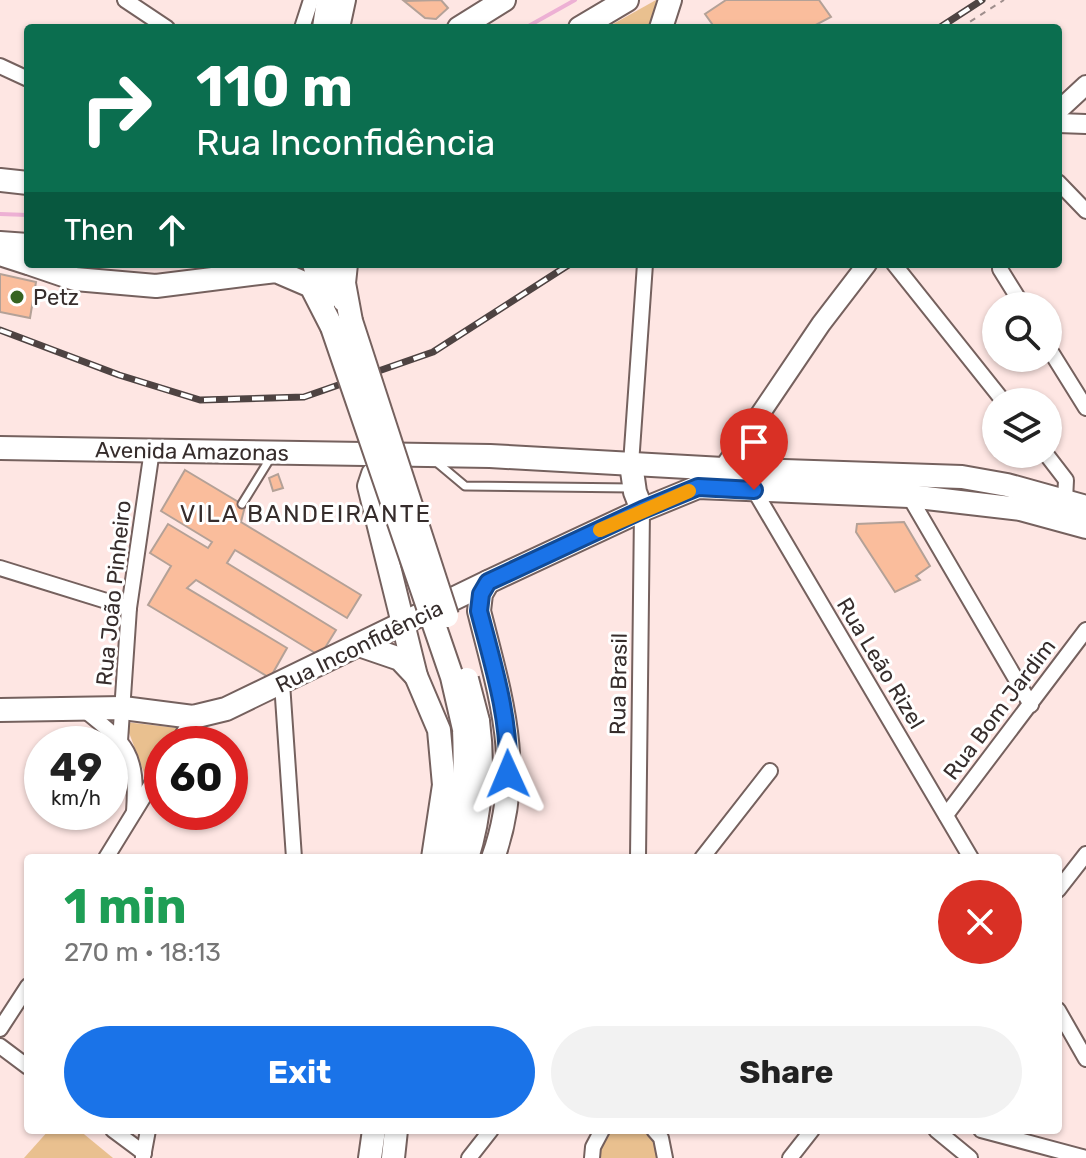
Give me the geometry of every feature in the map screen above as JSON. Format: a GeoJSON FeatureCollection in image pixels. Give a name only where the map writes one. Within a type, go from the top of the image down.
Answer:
{"type":"FeatureCollection","features":[{"type":"Feature","properties":{"kind":"main road"},"geometry":{"type":"LineString","coordinates":[[324,24],[327,0]]}},
{"type":"Feature","properties":{"kind":"main road"},"geometry":{"type":"LineString","coordinates":[[340,24],[345,0]]}},
{"type":"Feature","properties":{"kind":"main road"},"geometry":{"type":"LineString","coordinates":[[467,23],[493,0]]}},
{"type":"Feature","properties":{"kind":"main road"},"geometry":{"type":"LineString","coordinates":[[467,23],[504,0]]}},
{"type":"Feature","properties":{"kind":"main road"},"geometry":{"type":"LineString","coordinates":[[595,21],[627,0]]}},
{"type":"Feature","properties":{"kind":"main road"},"geometry":{"type":"LineString","coordinates":[[663,24],[670,0]]}},
{"type":"Feature","properties":{"kind":"main road"},"geometry":{"type":"LineString","coordinates":[[0,180],[24,183]]}},
{"type":"Feature","properties":{"kind":"main road"},"geometry":{"type":"LineString","coordinates":[[0,243],[24,245]]}},
{"type":"Feature","properties":{"kind":"main road"},"geometry":{"type":"LineString","coordinates":[[0,254],[24,262]]}},
{"type":"Feature","properties":{"kind":"main road"},"geometry":{"type":"LineString","coordinates":[[41,268],[75,279],[156,286],[276,271],[311,286],[340,320]]}},
{"type":"Feature","properties":{"kind":"main road"},"geometry":{"type":"LineString","coordinates":[[315,268],[340,320]]}},
{"type":"Feature","properties":{"kind":"main road"},"geometry":{"type":"LineString","coordinates":[[330,268],[340,320],[452,677],[471,725],[481,740],[480,789],[474,837],[468,854]]}},
{"type":"Feature","properties":{"kind":"main road"},"geometry":{"type":"LineString","coordinates":[[340,320],[346,268]]}},
{"type":"Feature","properties":{"kind":"main road","name":"Avenida Amazonas"},"geometry":{"type":"LineString","coordinates":[[0,448],[423,455],[962,477],[1076,503]]}},
{"type":"Feature","properties":{"kind":"main road"},"geometry":{"type":"LineString","coordinates":[[423,455],[373,474],[369,486],[416,676],[439,730],[444,785],[434,854]]}},
{"type":"Feature","properties":{"kind":"main road"},"geometry":{"type":"LineString","coordinates":[[631,464],[634,488],[642,510]]}},
{"type":"Feature","properties":{"kind":"main road","name":"Rua Inconfidência"},"geometry":{"type":"LineString","coordinates":[[0,710],[123,708],[193,717],[226,709],[642,510],[698,487],[754,490]]}},
{"type":"Feature","properties":{"kind":"main road"},"geometry":{"type":"LineString","coordinates":[[754,490],[909,496],[1020,509],[1086,527]]}},
{"type":"Feature","properties":{"kind":"main road"},"geometry":{"type":"LineString","coordinates":[[488,582],[481,594],[479,611],[509,744],[507,807],[494,854]]}},
{"type":"Feature","properties":{"kind":"main road"},"geometry":{"type":"LineString","coordinates":[[362,646],[400,659],[416,676]]}},
{"type":"Feature","properties":{"kind":"main road"},"geometry":{"type":"LineString","coordinates":[[451,854],[461,825],[471,725]]}},
{"type":"Feature","properties":{"kind":"main road"},"geometry":{"type":"LineString","coordinates":[[370,1158],[373,1134]]}},
{"type":"Feature","properties":{"kind":"main road"},"geometry":{"type":"LineString","coordinates":[[393,1158],[396,1134]]}},
{"type":"Feature","properties":{"kind":"street"},"geometry":{"type":"LineString","coordinates":[[125,0],[161,24]]}},
{"type":"Feature","properties":{"kind":"street"},"geometry":{"type":"LineString","coordinates":[[303,24],[311,0]]}},
{"type":"Feature","properties":{"kind":"street"},"geometry":{"type":"LineString","coordinates":[[0,66],[24,77]]}},
{"type":"Feature","properties":{"kind":"street"},"geometry":{"type":"LineString","coordinates":[[1062,107],[1086,85]]}},
{"type":"Feature","properties":{"kind":"street"},"geometry":{"type":"LineString","coordinates":[[1062,123],[1086,124]]}},
{"type":"Feature","properties":{"kind":"street"},"geometry":{"type":"LineString","coordinates":[[1062,186],[1086,211]]}},
{"type":"Feature","properties":{"kind":"street"},"geometry":{"type":"LineString","coordinates":[[631,464],[645,268]]}},
{"type":"Feature","properties":{"kind":"street"},"geometry":{"type":"LineString","coordinates":[[723,469],[821,324],[864,268]]}},
{"type":"Feature","properties":{"kind":"street"},"geometry":{"type":"LineString","coordinates":[[897,268],[993,388]]}},
{"type":"Feature","properties":{"kind":"street"},"geometry":{"type":"LineString","coordinates":[[1000,269],[1014,292]]}},
{"type":"Feature","properties":{"kind":"street"},"geometry":{"type":"LineString","coordinates":[[1062,369],[1086,408]]}},
{"type":"Feature","properties":{"kind":"street","name":"Rua João Pinheiro"},"geometry":{"type":"LineString","coordinates":[[121,726],[129,608],[152,450]]}},
{"type":"Feature","properties":{"kind":"street"},"geometry":{"type":"LineString","coordinates":[[1057,468],[1076,503]]}},
{"type":"Feature","properties":{"kind":"street","name":"Rua Leão Rizel"},"geometry":{"type":"LineString","coordinates":[[754,490],[969,854]]}},
{"type":"Feature","properties":{"kind":"street"},"geometry":{"type":"LineString","coordinates":[[909,496],[1031,705]]}},
{"type":"Feature","properties":{"kind":"street","name":"Rua Brasil"},"geometry":{"type":"LineString","coordinates":[[638,854],[642,510]]}},
{"type":"Feature","properties":{"kind":"street"},"geometry":{"type":"LineString","coordinates":[[0,568],[129,608]]}},
{"type":"Feature","properties":{"kind":"street","name":"Rua Bom Jardim"},"geometry":{"type":"LineString","coordinates":[[946,815],[1086,630]]}},
{"type":"Feature","properties":{"kind":"street"},"geometry":{"type":"LineString","coordinates":[[282,683],[294,854]]}},
{"type":"Feature","properties":{"kind":"street"},"geometry":{"type":"LineString","coordinates":[[81,708],[102,726]]}},
{"type":"Feature","properties":{"kind":"street"},"geometry":{"type":"LineString","coordinates":[[188,726],[193,717]]}},
{"type":"Feature","properties":{"kind":"street"},"geometry":{"type":"LineString","coordinates":[[128,755],[136,779],[134,812]]}},
{"type":"Feature","properties":{"kind":"street"},"geometry":{"type":"LineString","coordinates":[[705,854],[770,771]]}},
{"type":"Feature","properties":{"kind":"street"},"geometry":{"type":"LineString","coordinates":[[108,854],[144,796]]}},
{"type":"Feature","properties":{"kind":"street"},"geometry":{"type":"LineString","coordinates":[[1062,885],[1086,854]]}},
{"type":"Feature","properties":{"kind":"street"},"geometry":{"type":"LineString","coordinates":[[0,1029],[24,992]]}},
{"type":"Feature","properties":{"kind":"street"},"geometry":{"type":"LineString","coordinates":[[1062,1017],[1086,1059]]}},
{"type":"Feature","properties":{"kind":"street"},"geometry":{"type":"LineString","coordinates":[[0,1046],[24,1064]]}},
{"type":"Feature","properties":{"kind":"street"},"geometry":{"type":"LineString","coordinates":[[118,1134],[143,1155],[147,1134]]}},
{"type":"Feature","properties":{"kind":"street"},"geometry":{"type":"LineString","coordinates":[[469,1158],[488,1134]]}},
{"type":"Feature","properties":{"kind":"street"},"geometry":{"type":"LineString","coordinates":[[592,1158],[595,1134]]}},
{"type":"Feature","properties":{"kind":"street"},"geometry":{"type":"LineString","coordinates":[[658,1134],[665,1158]]}},
{"type":"Feature","properties":{"kind":"street"},"geometry":{"type":"LineString","coordinates":[[790,1158],[809,1134]]}},
{"type":"Feature","properties":{"kind":"street"},"geometry":{"type":"LineString","coordinates":[[941,1134],[970,1158]]}},
{"type":"Feature","properties":{"kind":"street"},"geometry":{"type":"LineString","coordinates":[[996,1134],[1086,1158]]}},
{"type":"Feature","properties":{"kind":"lane"},"geometry":{"type":"LineString","coordinates":[[242,504],[274,452]]}},
{"type":"Feature","properties":{"kind":"lane"},"geometry":{"type":"LineString","coordinates":[[423,455],[465,486],[634,488]]}},
{"type":"Feature","properties":{"kind":"path"},"geometry":{"type":"LineString","coordinates":[[966,24],[1004,0]]}},
{"type":"Feature","properties":{"kind":"shaded area"},"geometry":{"type":"Polygon","coordinates":[[[656,0],[654,24],[613,24],[656,0]]]}},
{"type":"Feature","properties":{"kind":"shaded area"},"geometry":{"type":"Polygon","coordinates":[[[125,722],[160,726],[144,726],[144,773],[128,726],[125,722]]]}},
{"type":"Feature","properties":{"kind":"shaded area"},"geometry":{"type":"Polygon","coordinates":[[[45,1134],[84,1134],[113,1158],[24,1158],[45,1134]]]}},
{"type":"Feature","properties":{"kind":"shaded area"},"geometry":{"type":"Polygon","coordinates":[[[605,1134],[652,1134],[657,1140],[661,1158],[597,1158],[605,1134]]]}},
{"type":"Feature","properties":{"kind":"building"},"geometry":{"type":"Polygon","coordinates":[[[441,0],[448,8],[436,19],[425,18],[404,1],[441,0]]]}},
{"type":"Feature","properties":{"kind":"building"},"geometry":{"type":"Polygon","coordinates":[[[726,0],[819,0],[831,17],[818,24],[712,24],[705,14],[726,0]]]}},
{"type":"Feature","properties":{"kind":"building","name":"Petz"},"geometry":{"type":"Polygon","coordinates":[[[0,274],[36,282],[30,318],[0,312],[0,274]]]}},
{"type":"Feature","properties":{"kind":"building"},"geometry":{"type":"Polygon","coordinates":[[[185,470],[245,506],[241,522],[361,595],[347,618],[235,550],[227,563],[336,630],[320,656],[196,580],[187,588],[287,648],[270,678],[148,605],[171,566],[150,553],[168,524],[208,548],[212,542],[161,511],[185,470]]]}},
{"type":"Feature","properties":{"kind":"building"},"geometry":{"type":"Polygon","coordinates":[[[278,474],[283,488],[273,491],[269,478],[278,474]]]}},
{"type":"Feature","properties":{"kind":"building"},"geometry":{"type":"Polygon","coordinates":[[[904,522],[930,566],[916,576],[920,580],[895,592],[856,532],[857,524],[904,522]]]}},
{"type":"Feature","properties":{"kind":"waterway"},"geometry":{"type":"LineString","coordinates":[[532,24],[575,0]]}},
{"type":"Feature","properties":{"kind":"waterway"},"geometry":{"type":"LineString","coordinates":[[0,214],[24,215]]}},
{"type":"Feature","properties":{"kind":"railway"},"geometry":{"type":"LineString","coordinates":[[945,24],[982,0]]}},
{"type":"Feature","properties":{"kind":"railway"},"geometry":{"type":"LineString","coordinates":[[0,330],[119,375],[200,400],[304,397],[433,352],[564,268]]}},
{"type":"Feature","properties":{"kind":"slow traffic"},"geometry":{"type":"LineString","coordinates":[[600,530],[689,491]]}},
{"type":"Feature","properties":{"kind":"place","name":"Petz"},"geometry":{"type":"Point","coordinates":[17,297]}},
{"type":"Feature","properties":{"kind":"district","name":"VILA BANDEIRANTE"},"geometry":{"type":"Point","coordinates":[306,514]}},
{"type":"Feature","properties":{"kind":"route"},"geometry":{"type":"LineString","coordinates":[[508,774],[506,721],[479,611],[481,594],[488,582],[698,487],[754,490]]}}]}
